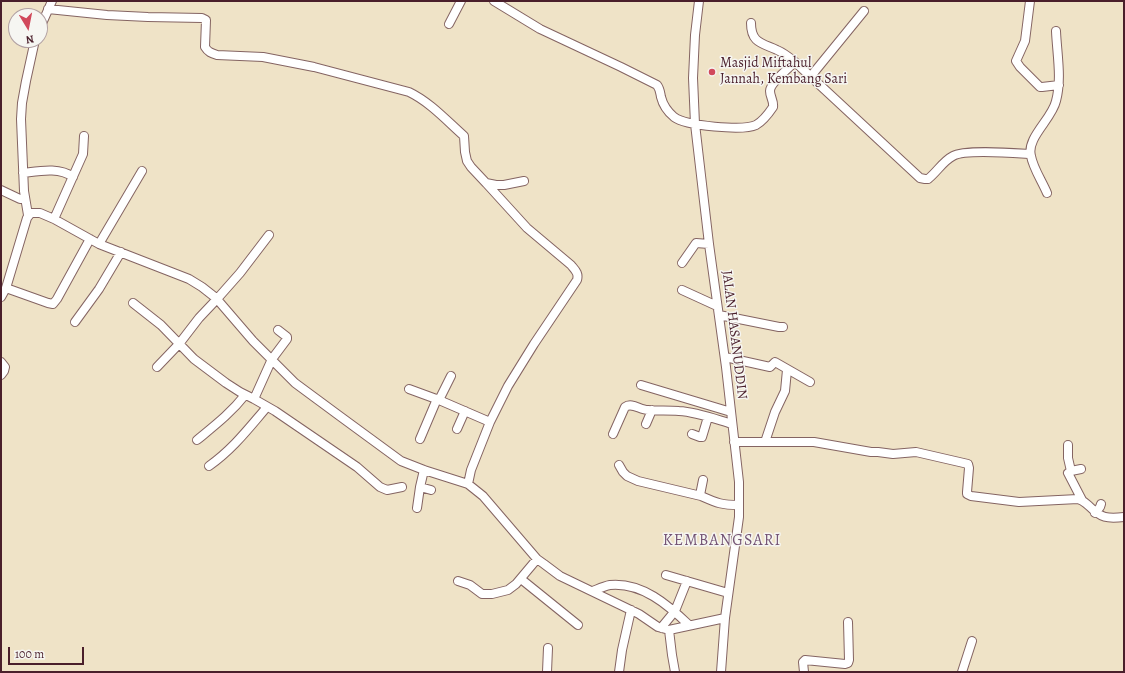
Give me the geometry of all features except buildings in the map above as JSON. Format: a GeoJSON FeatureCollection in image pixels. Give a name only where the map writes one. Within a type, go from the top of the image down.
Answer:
{"type":"FeatureCollection","features":[{"type":"Feature","properties":{"kind":"street"},"geometry":{"type":"LineString","coordinates":[[52,1],[48,9],[141,17],[202,18],[206,20],[204,47],[210,53],[217,55],[263,57],[314,67],[409,92],[416,95],[428,104],[464,136],[465,152],[471,167],[527,228],[575,270],[578,277],[508,386],[490,422],[470,470],[468,484]]}},
{"type":"Feature","properties":{"kind":"street"},"geometry":{"type":"LineString","coordinates":[[449,24],[461,1]]}},
{"type":"Feature","properties":{"kind":"street"},"geometry":{"type":"LineString","coordinates":[[494,1],[540,29],[657,85],[664,105],[671,114],[680,120],[695,124],[724,127],[748,127],[757,125],[773,107],[774,104],[770,94],[771,87],[795,62]]}},
{"type":"Feature","properties":{"kind":"street","name":"JALAN HASANUDDIN"},"geometry":{"type":"LineString","coordinates":[[699,1],[692,78],[695,124],[740,482],[739,517],[725,618],[721,672]]}},
{"type":"Feature","properties":{"kind":"street"},"geometry":{"type":"LineString","coordinates":[[1030,1],[1025,41],[1016,60],[1020,67],[1040,87],[1042,88],[1058,85]]}},
{"type":"Feature","properties":{"kind":"street"},"geometry":{"type":"LineString","coordinates":[[811,76],[864,11]]}},
{"type":"Feature","properties":{"kind":"street"},"geometry":{"type":"LineString","coordinates":[[751,23],[753,36],[759,43],[781,52],[795,62],[917,176],[923,179],[928,179],[949,158],[960,153],[1030,154]]}},
{"type":"Feature","properties":{"kind":"street"},"geometry":{"type":"LineString","coordinates":[[1047,193],[1030,154],[1032,141],[1056,104],[1058,85],[1056,31]]}},
{"type":"Feature","properties":{"kind":"street"},"geometry":{"type":"LineString","coordinates":[[1,297],[6,288],[28,215],[23,173],[22,104],[34,48]]}},
{"type":"Feature","properties":{"kind":"street"},"geometry":{"type":"LineString","coordinates":[[54,219],[83,154],[84,136]]}},
{"type":"Feature","properties":{"kind":"street"},"geometry":{"type":"LineString","coordinates":[[23,173],[53,171],[67,173],[73,177]]}},
{"type":"Feature","properties":{"kind":"street"},"geometry":{"type":"LineString","coordinates":[[99,244],[142,171]]}},
{"type":"Feature","properties":{"kind":"street"},"geometry":{"type":"LineString","coordinates":[[486,183],[504,185],[524,181]]}},
{"type":"Feature","properties":{"kind":"street"},"geometry":{"type":"LineString","coordinates":[[1,190],[20,199],[25,199]]}},
{"type":"Feature","properties":{"kind":"street"},"geometry":{"type":"LineString","coordinates":[[28,215],[36,212],[40,213],[54,219],[99,244],[195,282],[217,300],[253,341],[295,383],[401,461],[468,484],[483,496],[537,559],[560,576],[631,610],[665,629],[725,618]]}},
{"type":"Feature","properties":{"kind":"street"},"geometry":{"type":"LineString","coordinates":[[157,366],[179,344],[199,318],[217,300],[269,235]]}},
{"type":"Feature","properties":{"kind":"street"},"geometry":{"type":"LineString","coordinates":[[6,288],[53,304],[90,239]]}},
{"type":"Feature","properties":{"kind":"street"},"geometry":{"type":"LineString","coordinates":[[682,263],[696,243],[709,242]]}},
{"type":"Feature","properties":{"kind":"street"},"geometry":{"type":"LineString","coordinates":[[75,322],[99,289],[121,252]]}},
{"type":"Feature","properties":{"kind":"street"},"geometry":{"type":"LineString","coordinates":[[682,290],[718,306]]}},
{"type":"Feature","properties":{"kind":"street"},"geometry":{"type":"LineString","coordinates":[[133,303],[161,325],[194,359],[245,395],[275,411],[357,467],[380,487],[387,490],[402,487]]}},
{"type":"Feature","properties":{"kind":"street"},"geometry":{"type":"LineString","coordinates":[[719,315],[783,327]]}},
{"type":"Feature","properties":{"kind":"street"},"geometry":{"type":"LineString","coordinates":[[254,399],[272,359],[287,339],[287,337],[278,330]]}},
{"type":"Feature","properties":{"kind":"street"},"geometry":{"type":"LineString","coordinates":[[725,356],[770,367],[775,362],[810,382]]}},
{"type":"Feature","properties":{"kind":"street"},"geometry":{"type":"LineString","coordinates":[[1,362],[5,367],[1,375]]}},
{"type":"Feature","properties":{"kind":"street"},"geometry":{"type":"LineString","coordinates":[[765,442],[775,412],[785,391],[787,370]]}},
{"type":"Feature","properties":{"kind":"street"},"geometry":{"type":"LineString","coordinates":[[420,439],[438,399],[451,376]]}},
{"type":"Feature","properties":{"kind":"street"},"geometry":{"type":"LineString","coordinates":[[641,385],[731,412]]}},
{"type":"Feature","properties":{"kind":"street"},"geometry":{"type":"LineString","coordinates":[[409,389],[438,399],[490,422]]}},
{"type":"Feature","properties":{"kind":"street"},"geometry":{"type":"LineString","coordinates":[[196,440],[222,420],[236,407],[245,395]]}},
{"type":"Feature","properties":{"kind":"street"},"geometry":{"type":"LineString","coordinates":[[613,434],[627,405],[632,405],[644,410],[681,411],[732,424]]}},
{"type":"Feature","properties":{"kind":"street"},"geometry":{"type":"LineString","coordinates":[[209,466],[237,443],[268,407]]}},
{"type":"Feature","properties":{"kind":"street"},"geometry":{"type":"LineString","coordinates":[[646,424],[652,410]]}},
{"type":"Feature","properties":{"kind":"street"},"geometry":{"type":"LineString","coordinates":[[457,429],[465,411]]}},
{"type":"Feature","properties":{"kind":"street"},"geometry":{"type":"LineString","coordinates":[[692,434],[702,437],[708,417]]}},
{"type":"Feature","properties":{"kind":"street"},"geometry":{"type":"LineString","coordinates":[[734,442],[814,442],[871,452],[893,454],[916,452],[968,464],[967,494],[971,496],[1019,502],[1074,499],[1082,500]]}},
{"type":"Feature","properties":{"kind":"street"},"geometry":{"type":"LineString","coordinates":[[1068,445],[1068,458],[1071,471],[1068,473],[1082,500],[1099,515],[1105,517],[1124,517]]}},
{"type":"Feature","properties":{"kind":"street"},"geometry":{"type":"LineString","coordinates":[[619,465],[627,476],[638,481],[700,495],[721,505],[739,506]]}},
{"type":"Feature","properties":{"kind":"street"},"geometry":{"type":"LineString","coordinates":[[1071,471],[1081,469]]}},
{"type":"Feature","properties":{"kind":"street"},"geometry":{"type":"LineString","coordinates":[[417,508],[424,470]]}},
{"type":"Feature","properties":{"kind":"street"},"geometry":{"type":"LineString","coordinates":[[700,495],[703,480]]}},
{"type":"Feature","properties":{"kind":"street"},"geometry":{"type":"LineString","coordinates":[[420,487],[431,490]]}},
{"type":"Feature","properties":{"kind":"street"},"geometry":{"type":"LineString","coordinates":[[1095,513],[1100,507],[1100,504]]}},
{"type":"Feature","properties":{"kind":"street"},"geometry":{"type":"LineString","coordinates":[[458,581],[470,585],[482,594],[492,594],[511,588],[537,559]]}},
{"type":"Feature","properties":{"kind":"street"},"geometry":{"type":"LineString","coordinates":[[666,575],[728,593]]}},
{"type":"Feature","properties":{"kind":"street"},"geometry":{"type":"LineString","coordinates":[[520,579],[578,625]]}},
{"type":"Feature","properties":{"kind":"street"},"geometry":{"type":"LineString","coordinates":[[675,672],[665,629],[675,611],[688,581]]}},
{"type":"Feature","properties":{"kind":"street"},"geometry":{"type":"LineString","coordinates":[[593,591],[609,585],[623,585],[637,589],[656,597],[675,611],[689,625]]}},
{"type":"Feature","properties":{"kind":"street"},"geometry":{"type":"LineString","coordinates":[[619,672],[622,650],[631,610]]}},
{"type":"Feature","properties":{"kind":"street"},"geometry":{"type":"LineString","coordinates":[[804,672],[803,662],[805,660],[848,663],[848,622]]}},
{"type":"Feature","properties":{"kind":"street"},"geometry":{"type":"LineString","coordinates":[[962,672],[972,641]]}},
{"type":"Feature","properties":{"kind":"street"},"geometry":{"type":"LineString","coordinates":[[547,672],[548,648]]}},
{"type":"Feature","properties":{"kind":"place","name":"Masjid Miftahul Jannah, Kembang Sari"},"geometry":{"type":"Point","coordinates":[712,72]}},
{"type":"Feature","properties":{"kind":"district","name":"KEMBANGSARI"},"geometry":{"type":"Point","coordinates":[722,541]}}]}
